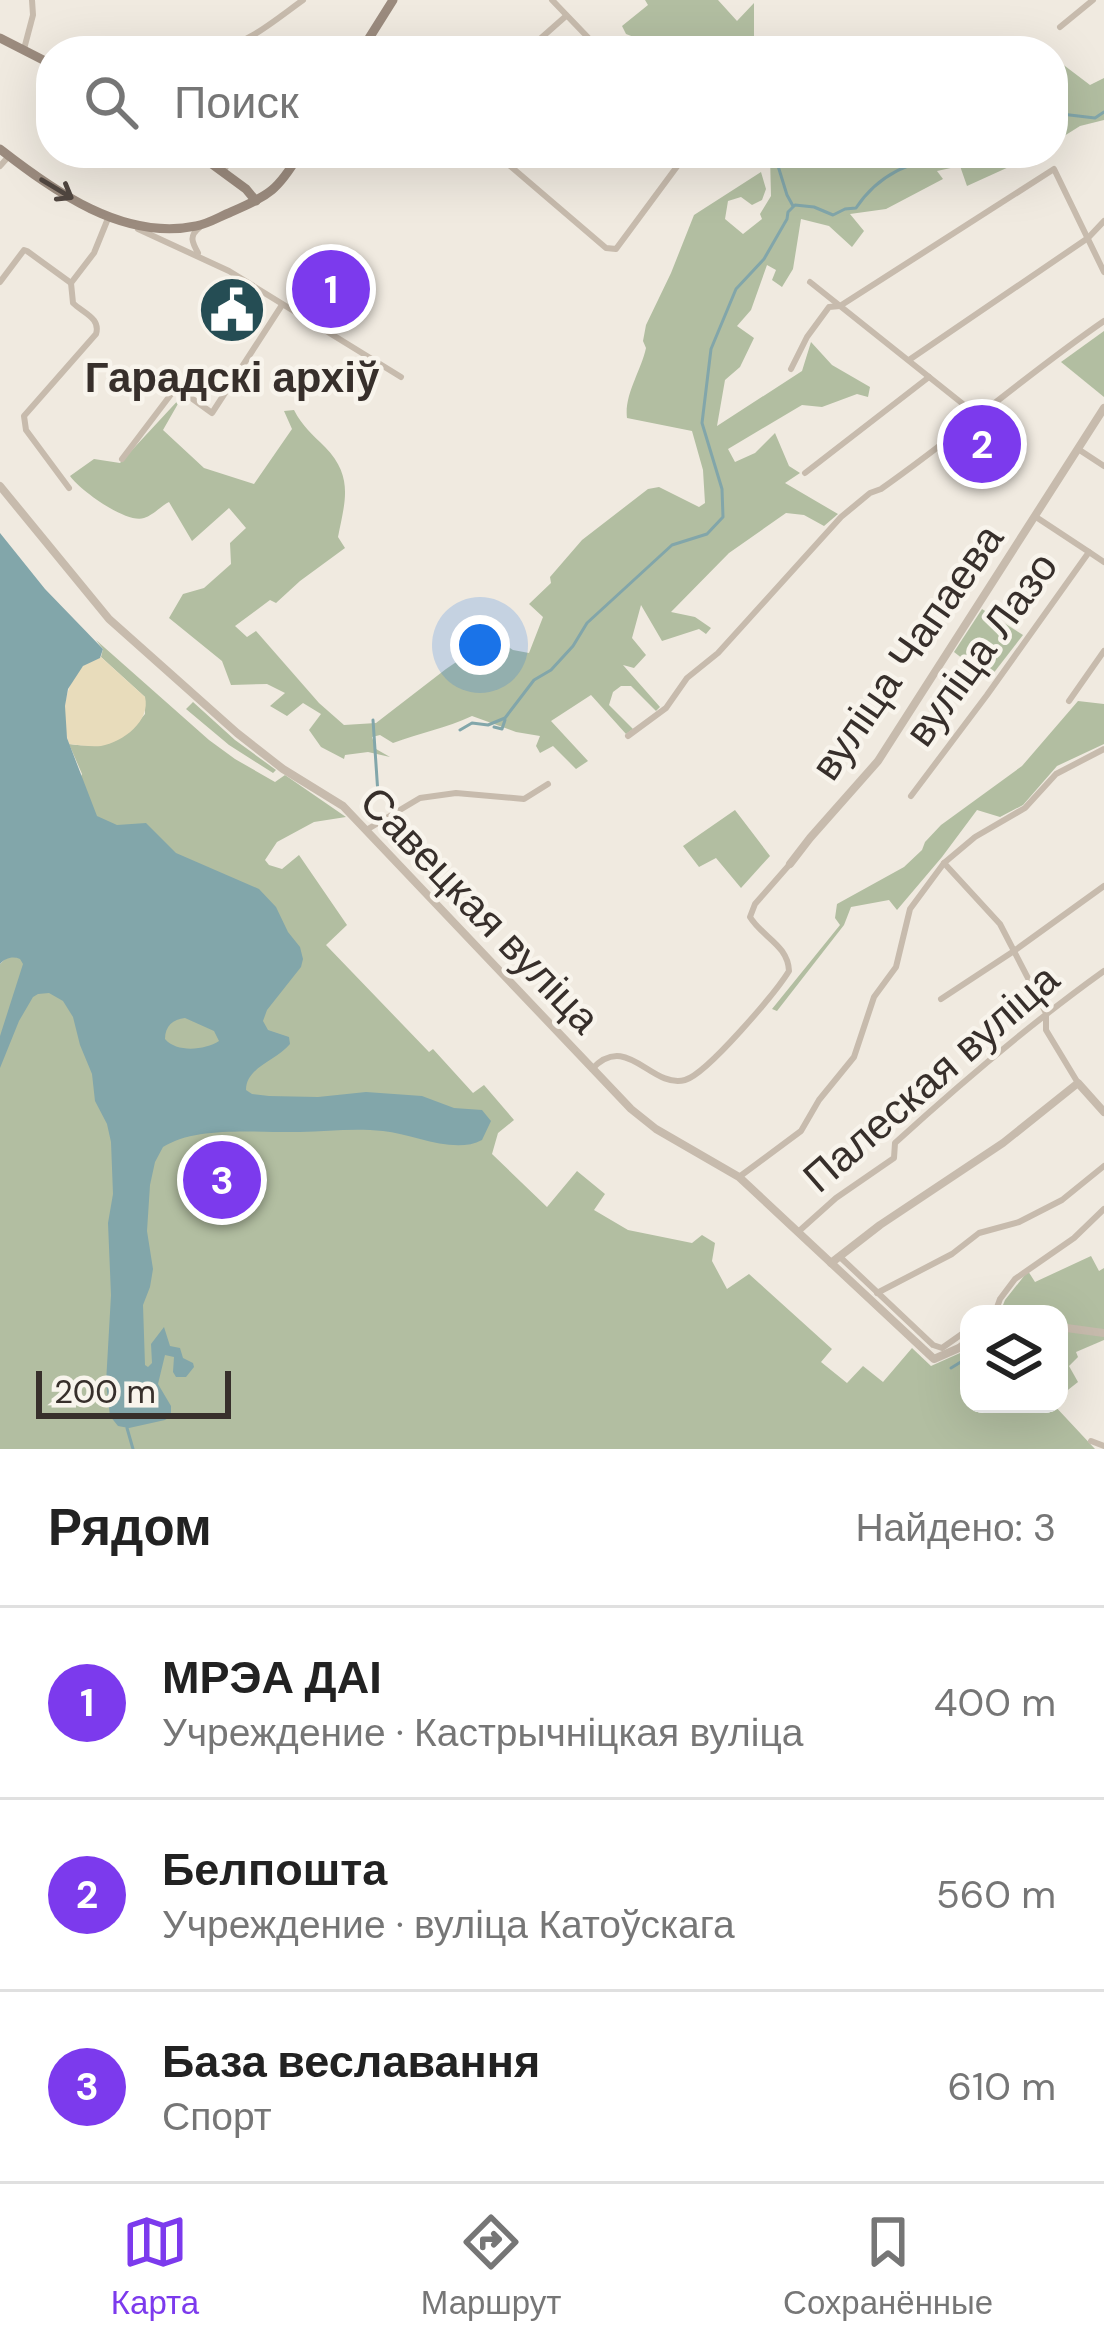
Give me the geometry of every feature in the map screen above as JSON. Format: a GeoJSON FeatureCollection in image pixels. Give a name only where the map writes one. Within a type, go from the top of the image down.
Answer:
{"type":"FeatureCollection","features":[{"type":"Feature","properties":{"kind":"main road"},"geometry":{"type":"LineString","coordinates":[[370,36],[393,0]]}},
{"type":"Feature","properties":{"kind":"main road"},"geometry":{"type":"LineString","coordinates":[[0,38],[36,56]]}},
{"type":"Feature","properties":{"kind":"main road"},"geometry":{"type":"LineString","coordinates":[[4,152],[55,190],[114,218],[168,227],[201,225],[256,201],[274,190],[291,168]]}},
{"type":"Feature","properties":{"kind":"main road"},"geometry":{"type":"LineString","coordinates":[[217,168],[256,201]]}},
{"type":"Feature","properties":{"kind":"street"},"geometry":{"type":"LineString","coordinates":[[23,50],[33,15],[32,0]]}},
{"type":"Feature","properties":{"kind":"street"},"geometry":{"type":"LineString","coordinates":[[251,36],[303,0]]}},
{"type":"Feature","properties":{"kind":"street"},"geometry":{"type":"LineString","coordinates":[[553,0],[586,36]]}},
{"type":"Feature","properties":{"kind":"street"},"geometry":{"type":"LineString","coordinates":[[1060,27],[1094,0]]}},
{"type":"Feature","properties":{"kind":"street"},"geometry":{"type":"LineString","coordinates":[[544,36],[567,16]]}},
{"type":"Feature","properties":{"kind":"street"},"geometry":{"type":"LineString","coordinates":[[0,166],[4,152]]}},
{"type":"Feature","properties":{"kind":"street"},"geometry":{"type":"LineString","coordinates":[[513,168],[606,248],[616,249],[676,168]]}},
{"type":"Feature","properties":{"kind":"street"},"geometry":{"type":"LineString","coordinates":[[791,369],[829,307],[840,306],[1054,170],[1104,272]]}},
{"type":"Feature","properties":{"kind":"street"},"geometry":{"type":"LineString","coordinates":[[70,283],[114,218],[229,271],[401,376]]}},
{"type":"Feature","properties":{"kind":"street"},"geometry":{"type":"LineString","coordinates":[[909,360],[1088,238],[1104,221]]}},
{"type":"Feature","properties":{"kind":"street"},"geometry":{"type":"LineString","coordinates":[[199,256],[192,240],[201,225]]}},
{"type":"Feature","properties":{"kind":"street"},"geometry":{"type":"LineString","coordinates":[[0,282],[24,250],[70,283],[73,303],[96,321],[96,334],[23,420],[69,488]]}},
{"type":"Feature","properties":{"kind":"street"},"geometry":{"type":"LineString","coordinates":[[810,282],[977,416]]}},
{"type":"Feature","properties":{"kind":"street"},"geometry":{"type":"LineString","coordinates":[[122,459],[172,393],[183,392],[212,413],[282,305]]}},
{"type":"Feature","properties":{"kind":"street"},"geometry":{"type":"LineString","coordinates":[[628,736],[666,708],[687,677],[718,653],[841,517],[944,446],[1054,355],[1104,321]]}},
{"type":"Feature","properties":{"kind":"street"},"geometry":{"type":"LineString","coordinates":[[805,473],[929,377]]}},
{"type":"Feature","properties":{"kind":"street","name":"вуліца Чапаева"},"geometry":{"type":"LineString","coordinates":[[790,864],[878,761],[1104,408]]}},
{"type":"Feature","properties":{"kind":"street"},"geometry":{"type":"LineString","coordinates":[[1078,449],[1104,466]]}},
{"type":"Feature","properties":{"kind":"street","name":"Савецкая вуліца"},"geometry":{"type":"LineString","coordinates":[[0,487],[110,619],[237,733],[343,806],[368,829],[631,1109],[656,1129],[739,1177],[933,1345],[942,1348],[960,1335]]}},
{"type":"Feature","properties":{"kind":"street"},"geometry":{"type":"LineString","coordinates":[[1036,518],[1089,552]]}},
{"type":"Feature","properties":{"kind":"street","name":"вуліца Лазо"},"geometry":{"type":"LineString","coordinates":[[911,796],[1089,552],[1104,562]]}},
{"type":"Feature","properties":{"kind":"street"},"geometry":{"type":"LineString","coordinates":[[1069,701],[1104,651]]}},
{"type":"Feature","properties":{"kind":"street"},"geometry":{"type":"LineString","coordinates":[[739,1177],[801,1131],[854,1057],[874,997],[896,967],[910,909],[944,863],[975,837],[1025,808],[1056,774],[1104,749]]}},
{"type":"Feature","properties":{"kind":"street"},"geometry":{"type":"LineString","coordinates":[[368,829],[420,798],[456,793],[524,799],[548,784]]}},
{"type":"Feature","properties":{"kind":"street"},"geometry":{"type":"LineString","coordinates":[[944,863],[1000,924],[1046,1013],[1046,1030],[1078,1083],[1104,1112]]}},
{"type":"Feature","properties":{"kind":"street"},"geometry":{"type":"LineString","coordinates":[[591,1070],[602,1058],[614,1055],[681,1082],[711,1061],[789,970],[785,953],[750,916],[790,864]]}},
{"type":"Feature","properties":{"kind":"street"},"geometry":{"type":"LineString","coordinates":[[940,999],[1104,886]]}},
{"type":"Feature","properties":{"kind":"street","name":"Палеская вуліца"},"geometry":{"type":"LineString","coordinates":[[798,1232],[836,1198],[895,1158],[895,1143],[1046,1013],[1104,971]]}},
{"type":"Feature","properties":{"kind":"street"},"geometry":{"type":"LineString","coordinates":[[835,1260],[1003,1143],[1078,1083]]}},
{"type":"Feature","properties":{"kind":"street"},"geometry":{"type":"LineString","coordinates":[[877,1293],[952,1255],[979,1233],[1019,1222],[1062,1200],[1104,1166]]}},
{"type":"Feature","properties":{"kind":"street"},"geometry":{"type":"LineString","coordinates":[[998,1305],[1015,1279],[1074,1238],[1104,1209]]}},
{"type":"Feature","properties":{"kind":"street","name":"Савецкая вуліца"},"geometry":{"type":"LineString","coordinates":[[835,1260],[934,1359],[960,1347]]}},
{"type":"Feature","properties":{"kind":"street"},"geometry":{"type":"LineString","coordinates":[[1068,1328],[1104,1334]]}},
{"type":"Feature","properties":{"kind":"street"},"geometry":{"type":"LineString","coordinates":[[1091,1441],[1104,1446]]}},
{"type":"Feature","properties":{"kind":"green space"},"geometry":{"type":"Polygon","coordinates":[[[645,0],[718,0],[737,21],[754,3],[754,36],[626,34],[622,26],[648,5],[645,0]]]}},
{"type":"Feature","properties":{"kind":"green space"},"geometry":{"type":"Polygon","coordinates":[[[1068,68],[1090,85],[1104,78],[1104,120],[1068,134],[1068,68]]]}},
{"type":"Feature","properties":{"kind":"green space"},"geometry":{"type":"Polygon","coordinates":[[[770,168],[951,168],[937,171],[943,179],[886,209],[850,214],[864,231],[852,247],[829,226],[801,219],[793,269],[782,287],[772,280],[776,270],[767,265],[751,310],[737,326],[754,338],[740,367],[725,380],[717,426],[802,371],[811,342],[832,365],[870,387],[868,397],[857,394],[822,407],[802,405],[728,449],[735,462],[755,453],[775,433],[789,466],[800,473],[785,483],[838,514],[824,526],[804,515],[786,513],[729,553],[671,612],[695,617],[711,628],[706,634],[699,629],[662,641],[641,605],[632,638],[646,655],[634,668],[623,665],[660,707],[656,711],[631,686],[621,686],[609,705],[633,729],[626,734],[591,695],[551,721],[588,761],[576,769],[553,746],[540,753],[536,746],[540,736],[472,716],[393,743],[380,735],[372,737],[376,749],[390,757],[368,752],[344,759],[321,747],[309,730],[321,714],[303,703],[287,716],[270,706],[285,693],[267,684],[231,685],[222,661],[169,618],[183,594],[204,588],[231,564],[230,543],[246,528],[229,508],[192,541],[169,502],[144,518],[126,516],[93,497],[70,476],[94,459],[120,463],[183,395],[163,430],[204,468],[254,484],[292,429],[284,411],[294,410],[334,458],[344,479],[338,537],[345,548],[276,603],[270,600],[235,626],[247,637],[256,631],[344,725],[376,723],[493,637],[513,650],[529,653],[543,617],[529,604],[582,540],[648,489],[659,487],[699,507],[705,503],[703,470],[692,431],[627,418],[628,401],[646,348],[646,325],[694,215],[761,172],[766,189],[762,200],[752,205],[741,197],[728,201],[725,219],[743,234],[762,219],[760,214],[771,196],[770,168]]]}},
{"type":"Feature","properties":{"kind":"green space"},"geometry":{"type":"Polygon","coordinates":[[[961,168],[1007,168],[967,186],[961,168]]]}},
{"type":"Feature","properties":{"kind":"green space"},"geometry":{"type":"Polygon","coordinates":[[[1104,331],[1104,397],[1061,362],[1104,331]]]}},
{"type":"Feature","properties":{"kind":"green space"},"geometry":{"type":"Polygon","coordinates":[[[982,609],[1023,635],[989,679],[954,652],[982,609]]]}},
{"type":"Feature","properties":{"kind":"green space"},"geometry":{"type":"Polygon","coordinates":[[[96,640],[235,759],[275,782],[285,775],[346,817],[314,822],[277,842],[265,860],[282,869],[299,855],[347,925],[326,945],[473,1093],[484,1085],[514,1120],[498,1133],[492,1154],[547,1207],[577,1171],[605,1194],[594,1210],[628,1230],[692,1243],[702,1235],[715,1243],[712,1261],[727,1289],[749,1274],[832,1349],[821,1362],[847,1383],[863,1366],[883,1382],[912,1348],[931,1366],[960,1353],[960,1413],[1061,1413],[1095,1449],[0,1449],[0,964],[82,774],[69,744],[112,740],[145,714],[145,697],[101,657],[103,649],[96,640]]]}},
{"type":"Feature","properties":{"kind":"green space"},"geometry":{"type":"Polygon","coordinates":[[[1078,701],[1104,704],[1104,744],[1057,766],[1023,805],[1000,817],[977,810],[897,910],[889,900],[851,907],[844,925],[777,1011],[772,1009],[840,925],[835,918],[837,904],[904,867],[941,825],[1022,766],[1078,701]]]}},
{"type":"Feature","properties":{"kind":"green space"},"geometry":{"type":"Polygon","coordinates":[[[193,702],[276,770],[273,773],[229,745],[186,709],[193,702]]]}},
{"type":"Feature","properties":{"kind":"green space"},"geometry":{"type":"Polygon","coordinates":[[[735,810],[770,856],[741,888],[716,858],[699,867],[683,846],[735,810]]]}},
{"type":"Feature","properties":{"kind":"green space"},"geometry":{"type":"Polygon","coordinates":[[[1091,1256],[1099,1271],[1104,1268],[1104,1340],[1076,1352],[1078,1357],[1069,1366],[1078,1382],[1068,1390],[1068,1305],[1003,1305],[1028,1271],[1035,1282],[1091,1256]]]}},
{"type":"Feature","properties":{"kind":"sand"},"geometry":{"type":"Polygon","coordinates":[[[101,657],[145,697],[144,714],[134,729],[109,744],[69,744],[65,713],[71,683],[85,664],[101,657]]]}},
{"type":"Feature","properties":{"kind":"water"},"geometry":{"type":"Polygon","coordinates":[[[0,533],[103,649],[100,658],[83,666],[68,689],[65,706],[67,738],[97,816],[117,825],[146,823],[176,853],[259,889],[300,947],[301,967],[263,1021],[268,1030],[289,1037],[290,1044],[256,1070],[246,1090],[269,1096],[366,1092],[422,1096],[454,1108],[482,1110],[491,1121],[482,1140],[459,1145],[352,1130],[211,1133],[163,1147],[150,1185],[147,1231],[153,1269],[143,1305],[145,1365],[152,1363],[151,1344],[164,1327],[170,1346],[180,1348],[194,1367],[186,1377],[176,1377],[174,1357],[165,1355],[158,1384],[171,1406],[171,1416],[129,1428],[118,1426],[110,1416],[106,1383],[111,1295],[108,1223],[113,1194],[107,1124],[95,1101],[92,1074],[73,1017],[63,1001],[49,993],[33,997],[0,1068],[0,1036],[23,964],[15,958],[0,964],[0,533]],[[185,1018],[168,1027],[165,1039],[184,1048],[199,1048],[219,1041],[214,1031],[185,1018]]]}},
{"type":"Feature","properties":{"kind":"waterway"},"geometry":{"type":"LineString","coordinates":[[1068,115],[1095,118],[1104,112]]}},
{"type":"Feature","properties":{"kind":"waterway"},"geometry":{"type":"LineString","coordinates":[[779,168],[793,206]]}},
{"type":"Feature","properties":{"kind":"waterway"},"geometry":{"type":"LineString","coordinates":[[460,730],[472,723],[488,725],[505,718],[534,680],[551,670],[573,646],[587,623],[672,545],[707,534],[723,517],[722,489],[702,423],[711,349],[736,289],[764,259],[795,205],[833,215],[856,208],[875,186],[904,168]]}},
{"type":"Feature","properties":{"kind":"waterway"},"geometry":{"type":"LineString","coordinates":[[373,720],[378,794]]}},
{"type":"Feature","properties":{"kind":"waterway"},"geometry":{"type":"LineString","coordinates":[[494,727],[502,729],[505,720]]}},
{"type":"Feature","properties":{"kind":"waterway"},"geometry":{"type":"LineString","coordinates":[[951,1368],[960,1362]]}},
{"type":"Feature","properties":{"kind":"waterway"},"geometry":{"type":"LineString","coordinates":[[127,1428],[133,1449]]}},
{"type":"Feature","properties":{"kind":"place","name":"МРЭА ДАІ"},"geometry":{"type":"Point","coordinates":[331,289]}},
{"type":"Feature","properties":{"kind":"place","name":"Гарадскі архіў"},"geometry":{"type":"Point","coordinates":[232,310]}},
{"type":"Feature","properties":{"kind":"place","name":"Белпошта"},"geometry":{"type":"Point","coordinates":[982,444]}},
{"type":"Feature","properties":{"kind":"place","name":"База веславання"},"geometry":{"type":"Point","coordinates":[222,1180]}}]}
